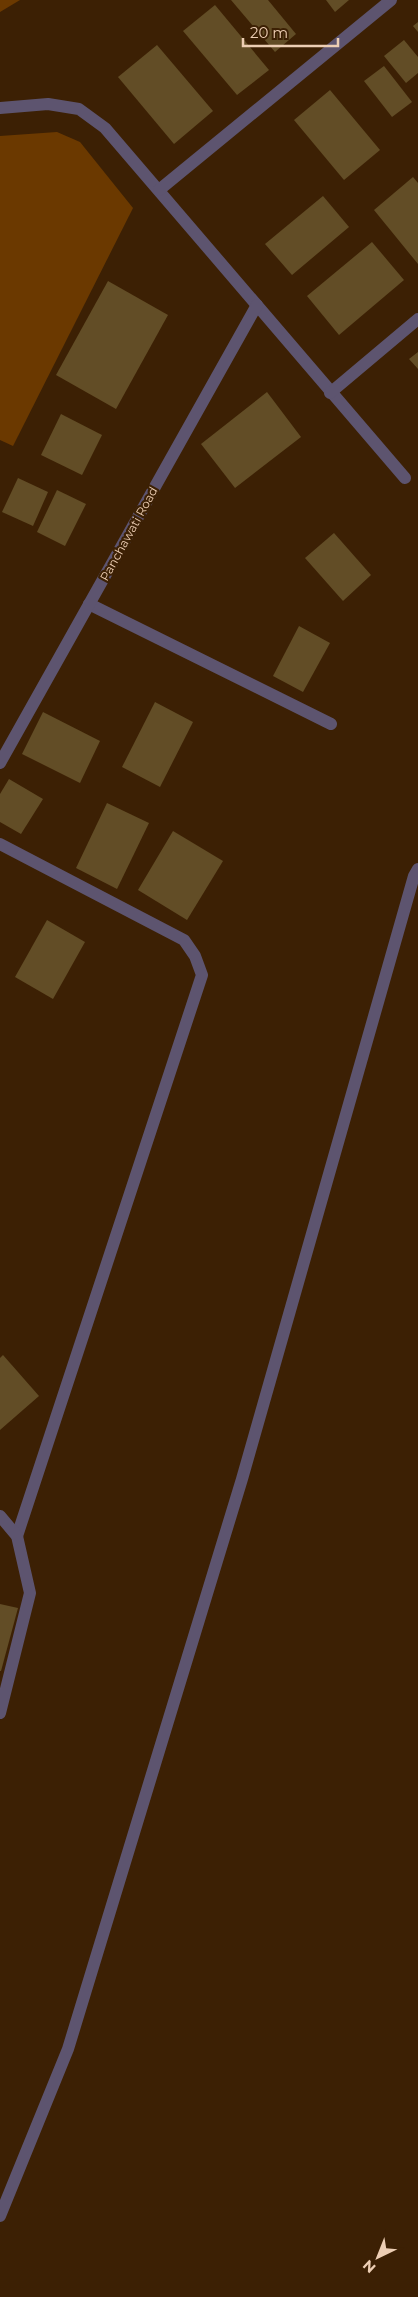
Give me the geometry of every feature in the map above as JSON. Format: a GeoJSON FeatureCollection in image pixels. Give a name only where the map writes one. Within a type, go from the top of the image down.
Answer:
{"type":"FeatureCollection","features":[{"type":"Feature","properties":{"kind":"lane"},"geometry":{"type":"LineString","coordinates":[[159,190],[391,0]]}},
{"type":"Feature","properties":{"kind":"lane"},"geometry":{"type":"LineString","coordinates":[[0,108],[48,104],[79,109],[105,128],[330,393],[405,478]]}},
{"type":"Feature","properties":{"kind":"lane","name":"Panchawati Road"},"geometry":{"type":"LineString","coordinates":[[0,763],[257,305]]}},
{"type":"Feature","properties":{"kind":"lane"},"geometry":{"type":"LineString","coordinates":[[330,393],[418,319]]}},
{"type":"Feature","properties":{"kind":"lane"},"geometry":{"type":"LineString","coordinates":[[89,604],[331,724]]}},
{"type":"Feature","properties":{"kind":"lane"},"geometry":{"type":"LineString","coordinates":[[0,844],[184,940],[195,956],[202,975],[17,1536]]}},
{"type":"Feature","properties":{"kind":"lane"},"geometry":{"type":"LineString","coordinates":[[0,2216],[68,2049],[242,1479],[411,885],[418,869]]}},
{"type":"Feature","properties":{"kind":"lane"},"geometry":{"type":"LineString","coordinates":[[0,1516],[17,1536],[30,1593],[0,1713]]}},
{"type":"Feature","properties":{"kind":"shaded area"},"geometry":{"type":"Polygon","coordinates":[[[0,0],[20,0],[0,12],[0,0]]]}},
{"type":"Feature","properties":{"kind":"shaded area"},"geometry":{"type":"Polygon","coordinates":[[[57,132],[80,142],[133,208],[13,446],[0,440],[0,136],[57,132]]]}},
{"type":"Feature","properties":{"kind":"building"},"geometry":{"type":"Polygon","coordinates":[[[231,0],[268,0],[296,34],[275,52],[231,0]]]}},
{"type":"Feature","properties":{"kind":"building"},"geometry":{"type":"Polygon","coordinates":[[[326,0],[349,0],[335,12],[326,0]]]}},
{"type":"Feature","properties":{"kind":"building"},"geometry":{"type":"Polygon","coordinates":[[[215,5],[269,70],[237,95],[183,31],[215,5]]]}},
{"type":"Feature","properties":{"kind":"building"},"geometry":{"type":"Polygon","coordinates":[[[418,22],[418,32],[413,26],[418,22]]]}},
{"type":"Feature","properties":{"kind":"building"},"geometry":{"type":"Polygon","coordinates":[[[404,40],[418,57],[418,73],[406,83],[384,56],[404,40]]]}},
{"type":"Feature","properties":{"kind":"building"},"geometry":{"type":"Polygon","coordinates":[[[157,45],[213,111],[174,144],[118,77],[157,45]]]}},
{"type":"Feature","properties":{"kind":"building"},"geometry":{"type":"Polygon","coordinates":[[[384,66],[412,102],[392,117],[364,81],[384,66]]]}},
{"type":"Feature","properties":{"kind":"building"},"geometry":{"type":"Polygon","coordinates":[[[330,90],[380,150],[344,180],[294,120],[330,90]]]}},
{"type":"Feature","properties":{"kind":"building"},"geometry":{"type":"Polygon","coordinates":[[[413,177],[418,183],[418,264],[374,210],[413,177]]]}},
{"type":"Feature","properties":{"kind":"building"},"geometry":{"type":"Polygon","coordinates":[[[323,196],[349,227],[292,275],[265,244],[323,196]]]}},
{"type":"Feature","properties":{"kind":"building"},"geometry":{"type":"Polygon","coordinates":[[[372,242],[404,280],[339,335],[307,296],[372,242]]]}},
{"type":"Feature","properties":{"kind":"building"},"geometry":{"type":"Polygon","coordinates":[[[108,281],[168,315],[116,409],[56,375],[108,281]]]}},
{"type":"Feature","properties":{"kind":"building"},"geometry":{"type":"Polygon","coordinates":[[[418,352],[418,369],[409,359],[418,352]]]}},
{"type":"Feature","properties":{"kind":"building"},"geometry":{"type":"Polygon","coordinates":[[[267,392],[301,437],[235,488],[201,444],[267,392]]]}},
{"type":"Feature","properties":{"kind":"building"},"geometry":{"type":"Polygon","coordinates":[[[61,414],[102,435],[82,475],[41,455],[61,414]]]}},
{"type":"Feature","properties":{"kind":"building"},"geometry":{"type":"Polygon","coordinates":[[[18,478],[48,492],[33,526],[2,512],[18,478]]]}},
{"type":"Feature","properties":{"kind":"building"},"geometry":{"type":"Polygon","coordinates":[[[57,490],[86,504],[65,546],[37,532],[57,490]]]}},
{"type":"Feature","properties":{"kind":"building"},"geometry":{"type":"Polygon","coordinates":[[[334,533],[371,575],[343,601],[305,558],[334,533]]]}},
{"type":"Feature","properties":{"kind":"building"},"geometry":{"type":"Polygon","coordinates":[[[299,626],[330,643],[303,692],[273,676],[299,626]]]}},
{"type":"Feature","properties":{"kind":"building"},"geometry":{"type":"Polygon","coordinates":[[[155,702],[193,722],[160,787],[122,767],[155,702]]]}},
{"type":"Feature","properties":{"kind":"building"},"geometry":{"type":"Polygon","coordinates":[[[43,712],[100,741],[80,783],[22,754],[43,712]]]}},
{"type":"Feature","properties":{"kind":"building"},"geometry":{"type":"Polygon","coordinates":[[[9,779],[43,799],[21,834],[0,822],[0,794],[9,779]]]}},
{"type":"Feature","properties":{"kind":"building"},"geometry":{"type":"Polygon","coordinates":[[[107,803],[149,823],[117,889],[76,868],[107,803]]]}},
{"type":"Feature","properties":{"kind":"building"},"geometry":{"type":"Polygon","coordinates":[[[173,831],[223,861],[187,920],[138,890],[173,831]]]}},
{"type":"Feature","properties":{"kind":"building"},"geometry":{"type":"Polygon","coordinates":[[[47,920],[85,942],[53,999],[15,977],[47,920]]]}},
{"type":"Feature","properties":{"kind":"building"},"geometry":{"type":"Polygon","coordinates":[[[3,1355],[39,1396],[0,1430],[0,1358],[3,1355]]]}},
{"type":"Feature","properties":{"kind":"building"},"geometry":{"type":"Polygon","coordinates":[[[0,1604],[18,1608],[1,1671],[0,1671],[0,1604]]]}}]}
